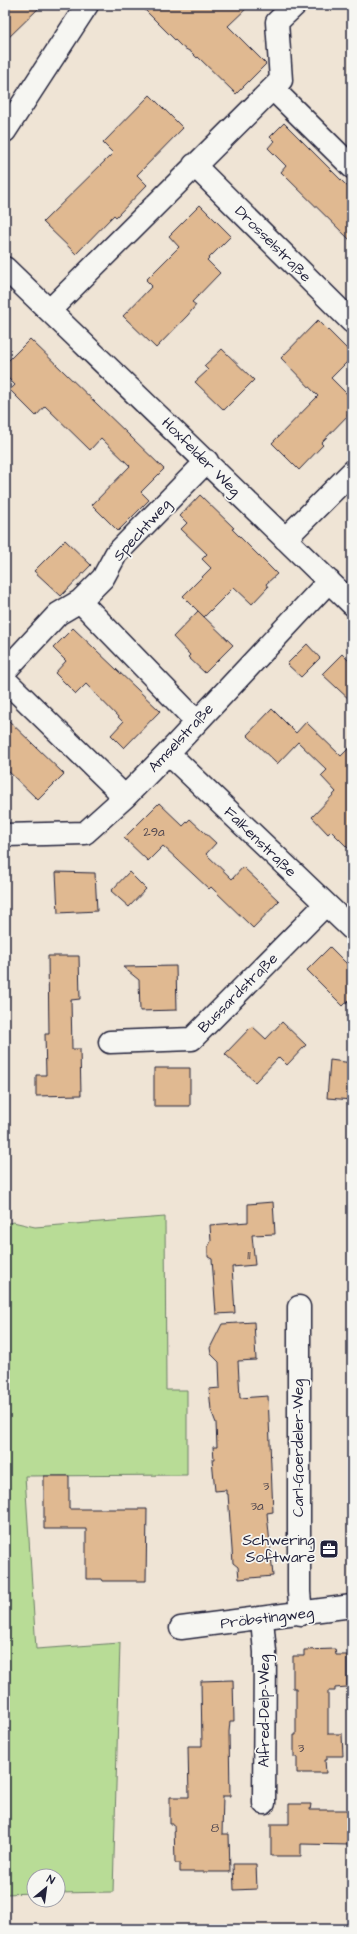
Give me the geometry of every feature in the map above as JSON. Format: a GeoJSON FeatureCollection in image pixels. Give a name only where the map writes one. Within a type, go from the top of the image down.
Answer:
{"type":"FeatureCollection","features":[{"type":"Feature","properties":{"kind":"street"},"geometry":{"type":"LineString","coordinates":[[5,131],[87,5]]}},
{"type":"Feature","properties":{"kind":"street"},"geometry":{"type":"LineString","coordinates":[[50,310],[281,80],[277,22],[295,5]]}},
{"type":"Feature","properties":{"kind":"street"},"geometry":{"type":"LineString","coordinates":[[273,89],[352,167]]}},
{"type":"Feature","properties":{"kind":"street","name":"Drosselstraße"},"geometry":{"type":"LineString","coordinates":[[194,165],[352,322]]}},
{"type":"Feature","properties":{"kind":"street","name":"Hoxfelder Weg"},"geometry":{"type":"LineString","coordinates":[[5,268],[207,461],[352,604]]}},
{"type":"Feature","properties":{"kind":"street","name":"Spechtweg"},"geometry":{"type":"LineString","coordinates":[[5,671],[58,614],[80,601],[103,578],[116,554],[207,461]]}},
{"type":"Feature","properties":{"kind":"street"},"geometry":{"type":"LineString","coordinates":[[285,539],[352,472]]}},
{"type":"Feature","properties":{"kind":"street","name":"Amselstraße"},"geometry":{"type":"LineString","coordinates":[[5,835],[85,833],[168,753],[329,581]]}},
{"type":"Feature","properties":{"kind":"street"},"geometry":{"type":"LineString","coordinates":[[80,601],[196,722]]}},
{"type":"Feature","properties":{"kind":"street"},"geometry":{"type":"LineString","coordinates":[[5,680],[125,796]]}},
{"type":"Feature","properties":{"kind":"street","name":"Falkenstraße"},"geometry":{"type":"LineString","coordinates":[[168,753],[325,905],[352,929]]}},
{"type":"Feature","properties":{"kind":"street","name":"Bussardstraße"},"geometry":{"type":"LineString","coordinates":[[110,1042],[192,1039],[325,905]]}},
{"type":"Feature","properties":{"kind":"street","name":"Carl-Goerdeler-Weg"},"geometry":{"type":"LineString","coordinates":[[299,1307],[298,1398],[301,1614]]}},
{"type":"Feature","properties":{"kind":"street","name":"Pröbstingweg"},"geometry":{"type":"LineString","coordinates":[[181,1628],[301,1614],[352,1606]]}},
{"type":"Feature","properties":{"kind":"street","name":"Alfred-Delp-Weg"},"geometry":{"type":"LineString","coordinates":[[262,1619],[265,1652],[264,1802]]}},
{"type":"Feature","properties":{"kind":"green space"},"geometry":{"type":"Polygon","coordinates":[[[165,1217],[166,1390],[187,1390],[187,1475],[25,1476],[36,1649],[120,1643],[113,1892],[66,1893],[66,1868],[26,1868],[26,1893],[5,1894],[5,1224],[13,1222],[35,1227],[165,1217]]]}},
{"type":"Feature","properties":{"kind":"building"},"geometry":{"type":"Polygon","coordinates":[[[5,5],[42,5],[5,41],[5,5]]]}},
{"type":"Feature","properties":{"kind":"building"},"geometry":{"type":"Polygon","coordinates":[[[140,5],[250,5],[228,26],[266,64],[236,94],[198,57],[197,58],[191,52],[182,47],[140,5]]]}},
{"type":"Feature","properties":{"kind":"building"},"geometry":{"type":"Polygon","coordinates":[[[150,95],[183,128],[137,175],[147,185],[116,217],[114,215],[76,254],[43,222],[113,153],[103,143],[150,95]]]}},
{"type":"Feature","properties":{"kind":"building"},"geometry":{"type":"Polygon","coordinates":[[[284,123],[352,191],[352,242],[281,172],[286,166],[268,148],[274,141],[270,137],[284,123]]]}},
{"type":"Feature","properties":{"kind":"building"},"geometry":{"type":"Polygon","coordinates":[[[200,205],[231,236],[207,260],[220,273],[192,302],[196,305],[188,315],[156,348],[123,316],[152,286],[146,280],[179,247],[169,236],[200,205]]]}},
{"type":"Feature","properties":{"kind":"building"},"geometry":{"type":"Polygon","coordinates":[[[318,320],[352,354],[352,357],[331,378],[352,399],[352,411],[321,443],[323,445],[299,470],[272,443],[318,396],[281,358],[318,320]]]}},
{"type":"Feature","properties":{"kind":"building"},"geometry":{"type":"Polygon","coordinates":[[[30,339],[164,469],[141,492],[149,500],[118,531],[92,505],[130,466],[101,438],[90,450],[45,406],[36,416],[10,390],[15,385],[5,375],[5,364],[30,339]]]}},
{"type":"Feature","properties":{"kind":"building"},"geometry":{"type":"Polygon","coordinates":[[[222,349],[254,380],[224,410],[195,382],[208,370],[204,366],[222,349]]]}},
{"type":"Feature","properties":{"kind":"building"},"geometry":{"type":"Polygon","coordinates":[[[200,495],[234,528],[232,529],[277,574],[266,584],[268,587],[252,604],[234,587],[204,617],[183,596],[211,568],[202,559],[207,554],[181,529],[187,523],[180,516],[200,495]]]}},
{"type":"Feature","properties":{"kind":"building"},"geometry":{"type":"Polygon","coordinates":[[[65,540],[91,565],[61,596],[34,571],[65,540]]]}},
{"type":"Feature","properties":{"kind":"building"},"geometry":{"type":"Polygon","coordinates":[[[198,611],[233,645],[205,673],[188,657],[190,655],[173,637],[198,611]]]}},
{"type":"Feature","properties":{"kind":"building"},"geometry":{"type":"Polygon","coordinates":[[[73,628],[160,711],[124,748],[111,735],[123,722],[86,684],[76,694],[55,673],[66,661],[53,648],[73,628]]]}},
{"type":"Feature","properties":{"kind":"building"},"geometry":{"type":"Polygon","coordinates":[[[307,644],[320,658],[301,677],[287,664],[307,644]]]}},
{"type":"Feature","properties":{"kind":"building"},"geometry":{"type":"Polygon","coordinates":[[[342,654],[352,664],[352,702],[322,674],[342,654]]]}},
{"type":"Feature","properties":{"kind":"building"},"geometry":{"type":"Polygon","coordinates":[[[272,709],[296,733],[306,722],[341,756],[352,745],[352,852],[331,831],[328,834],[312,817],[336,792],[321,776],[327,770],[298,742],[277,764],[247,735],[272,709]]]}},
{"type":"Feature","properties":{"kind":"building"},"geometry":{"type":"Polygon","coordinates":[[[5,717],[64,774],[38,800],[5,768],[5,717]]]}},
{"type":"Feature","properties":{"kind":"building"},"geometry":{"type":"Polygon","coordinates":[[[159,803],[183,826],[190,819],[216,843],[206,854],[232,879],[243,867],[279,901],[253,928],[211,887],[209,889],[163,846],[148,861],[124,838],[159,803]]]}},
{"type":"Feature","properties":{"kind":"building"},"geometry":{"type":"Polygon","coordinates":[[[56,872],[95,873],[97,911],[58,913],[56,872]]]}},
{"type":"Feature","properties":{"kind":"building"},"geometry":{"type":"Polygon","coordinates":[[[129,872],[146,889],[129,907],[111,891],[129,872]]]}},
{"type":"Feature","properties":{"kind":"building"},"geometry":{"type":"Polygon","coordinates":[[[330,947],[352,969],[352,997],[343,1006],[307,970],[330,947]]]}},
{"type":"Feature","properties":{"kind":"building"},"geometry":{"type":"Polygon","coordinates":[[[48,956],[79,956],[80,999],[71,1000],[72,1049],[80,1049],[81,1095],[36,1096],[36,1075],[46,1075],[45,1034],[49,1034],[48,956]]]}},
{"type":"Feature","properties":{"kind":"building"},"geometry":{"type":"Polygon","coordinates":[[[176,966],[177,1010],[140,1011],[139,980],[123,967],[176,966]]]}},
{"type":"Feature","properties":{"kind":"building"},"geometry":{"type":"Polygon","coordinates":[[[282,1022],[306,1045],[287,1065],[279,1057],[255,1082],[225,1054],[252,1026],[266,1039],[282,1022]]]}},
{"type":"Feature","properties":{"kind":"building"},"geometry":{"type":"Polygon","coordinates":[[[330,1060],[352,1063],[352,1100],[327,1098],[330,1060]]]}},
{"type":"Feature","properties":{"kind":"building"},"geometry":{"type":"Polygon","coordinates":[[[154,1068],[190,1068],[190,1106],[154,1106],[154,1068]]]}},
{"type":"Feature","properties":{"kind":"building"},"geometry":{"type":"Polygon","coordinates":[[[273,1202],[275,1234],[252,1235],[255,1265],[232,1267],[235,1313],[216,1314],[212,1259],[208,1257],[208,1247],[211,1241],[210,1225],[248,1222],[248,1204],[273,1202]]]}},
{"type":"Feature","properties":{"kind":"building"},"geometry":{"type":"Polygon","coordinates":[[[254,1322],[256,1360],[238,1361],[240,1398],[268,1396],[273,1512],[267,1513],[273,1576],[239,1579],[238,1567],[233,1563],[228,1494],[226,1494],[226,1490],[215,1491],[212,1459],[214,1459],[213,1447],[217,1447],[216,1423],[211,1410],[209,1389],[220,1388],[219,1362],[211,1354],[210,1348],[222,1324],[254,1322]]]}},
{"type":"Feature","properties":{"kind":"building"},"geometry":{"type":"Polygon","coordinates":[[[44,1476],[69,1476],[69,1509],[147,1509],[146,1581],[102,1581],[101,1579],[86,1579],[86,1529],[44,1529],[44,1476]]]}},
{"type":"Feature","properties":{"kind":"building"},"geometry":{"type":"Polygon","coordinates":[[[335,1649],[336,1655],[347,1655],[347,1687],[335,1688],[335,1691],[328,1691],[328,1734],[342,1734],[343,1756],[327,1756],[327,1760],[325,1760],[326,1773],[297,1773],[297,1757],[294,1757],[294,1735],[296,1735],[296,1688],[293,1688],[293,1656],[304,1656],[304,1650],[335,1649]]]}},
{"type":"Feature","properties":{"kind":"building"},"geometry":{"type":"Polygon","coordinates":[[[233,1680],[234,1721],[230,1721],[229,1732],[230,1796],[223,1796],[222,1834],[229,1834],[230,1872],[180,1872],[180,1863],[175,1863],[174,1824],[170,1824],[170,1797],[189,1797],[188,1746],[202,1746],[201,1681],[233,1680]]]}},
{"type":"Feature","properties":{"kind":"building"},"geometry":{"type":"Polygon","coordinates":[[[289,1804],[311,1804],[310,1810],[350,1810],[350,1845],[301,1844],[301,1856],[271,1856],[271,1824],[289,1824],[289,1804]]]}},
{"type":"Feature","properties":{"kind":"building"},"geometry":{"type":"Polygon","coordinates":[[[233,1864],[256,1864],[257,1889],[234,1890],[233,1864]]]}},
{"type":"Feature","properties":{"kind":"place","name":"Schwering Software"},"geometry":{"type":"Point","coordinates":[329,1549]}}]}
